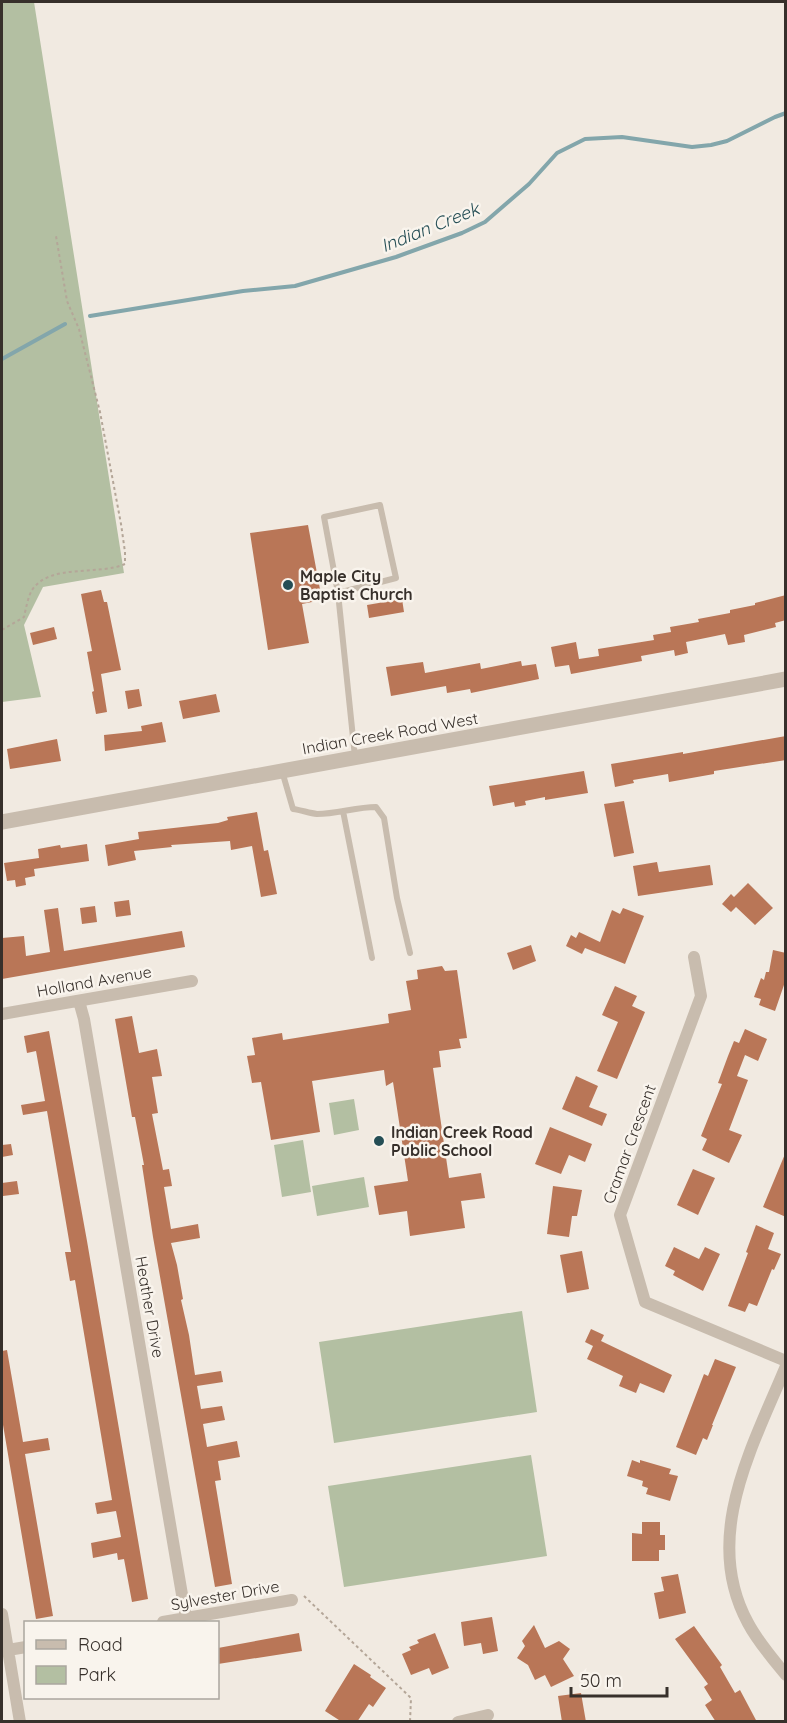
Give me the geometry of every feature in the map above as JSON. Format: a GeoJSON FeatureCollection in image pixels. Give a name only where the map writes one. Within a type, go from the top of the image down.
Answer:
{"type":"FeatureCollection","features":[{"type":"Feature","properties":{"kind":"street","name":"Indian Creek Road West"},"geometry":{"type":"LineString","coordinates":[[2,822],[786,679]]}},
{"type":"Feature","properties":{"kind":"street","name":"Cramar Crescent"},"geometry":{"type":"LineString","coordinates":[[694,957],[701,996],[620,1215],[645,1302],[786,1361]]}},
{"type":"Feature","properties":{"kind":"street","name":"Holland Avenue"},"geometry":{"type":"LineString","coordinates":[[2,1014],[192,981]]}},
{"type":"Feature","properties":{"kind":"street","name":"Heather Drive"},"geometry":{"type":"LineString","coordinates":[[79,1001],[186,1618]]}},
{"type":"Feature","properties":{"kind":"street"},"geometry":{"type":"LineString","coordinates":[[786,1366],[734,1500],[729,1527],[729,1551],[735,1588],[747,1622],[758,1640],[786,1675]]}},
{"type":"Feature","properties":{"kind":"street","name":"Sylvester Drive"},"geometry":{"type":"LineString","coordinates":[[172,1621],[292,1600]]}},
{"type":"Feature","properties":{"kind":"street"},"geometry":{"type":"LineString","coordinates":[[2,1614],[4,1651],[20,1722]]}},
{"type":"Feature","properties":{"kind":"street"},"geometry":{"type":"LineString","coordinates":[[4,1651],[24,1647]]}},
{"type":"Feature","properties":{"kind":"street"},"geometry":{"type":"LineString","coordinates":[[458,1722],[488,1715]]}},
{"type":"Feature","properties":{"kind":"lane"},"geometry":{"type":"LineString","coordinates":[[338,593],[396,578],[380,505],[324,517],[338,593],[355,757]]}},
{"type":"Feature","properties":{"kind":"lane"},"geometry":{"type":"LineString","coordinates":[[282,771],[293,809],[315,814],[343,812],[358,807],[376,807],[384,818],[397,898],[410,953]]}},
{"type":"Feature","properties":{"kind":"lane"},"geometry":{"type":"LineString","coordinates":[[343,812],[372,958]]}},
{"type":"Feature","properties":{"kind":"path"},"geometry":{"type":"LineString","coordinates":[[2,630],[24,617],[32,591],[40,581],[66,572],[114,569],[125,564],[121,524],[100,412],[79,329],[67,301],[56,236]]}},
{"type":"Feature","properties":{"kind":"path"},"geometry":{"type":"LineString","coordinates":[[292,1600],[298,1591],[411,1698],[410,1722]]}},
{"type":"Feature","properties":{"kind":"green space"},"geometry":{"type":"Polygon","coordinates":[[[2,2],[34,2],[124,573],[43,587],[24,625],[41,697],[2,702],[2,2]]]}},
{"type":"Feature","properties":{"kind":"green space"},"geometry":{"type":"Polygon","coordinates":[[[354,1099],[359,1130],[334,1135],[329,1103],[354,1099]]]}},
{"type":"Feature","properties":{"kind":"green space"},"geometry":{"type":"Polygon","coordinates":[[[303,1140],[311,1192],[282,1197],[274,1145],[303,1140]]]}},
{"type":"Feature","properties":{"kind":"green space"},"geometry":{"type":"Polygon","coordinates":[[[364,1177],[369,1207],[317,1216],[312,1186],[364,1177]]]}},
{"type":"Feature","properties":{"kind":"green space"},"geometry":{"type":"Polygon","coordinates":[[[522,1311],[537,1412],[334,1443],[319,1342],[522,1311]]]}},
{"type":"Feature","properties":{"kind":"green space"},"geometry":{"type":"Polygon","coordinates":[[[531,1455],[547,1556],[344,1587],[328,1486],[531,1455]]]}},
{"type":"Feature","properties":{"kind":"building","name":"Maple City Baptist Church"},"geometry":{"type":"Polygon","coordinates":[[[308,525],[322,600],[302,604],[309,643],[268,650],[250,533],[308,525]]]}},
{"type":"Feature","properties":{"kind":"building"},"geometry":{"type":"Polygon","coordinates":[[[101,590],[104,602],[107,602],[121,670],[101,674],[107,712],[96,714],[87,652],[92,651],[81,594],[101,590]]]}},
{"type":"Feature","properties":{"kind":"building"},"geometry":{"type":"Polygon","coordinates":[[[786,595],[786,620],[775,623],[776,627],[744,635],[745,642],[728,645],[725,634],[686,642],[688,653],[675,656],[674,650],[641,656],[642,661],[571,674],[569,665],[555,667],[551,647],[576,642],[579,659],[599,656],[598,649],[654,640],[653,635],[671,632],[670,627],[699,622],[698,619],[730,613],[730,610],[786,595]]]}},
{"type":"Feature","properties":{"kind":"building"},"geometry":{"type":"Polygon","coordinates":[[[402,599],[404,612],[369,618],[367,605],[402,599]]]}},
{"type":"Feature","properties":{"kind":"building"},"geometry":{"type":"Polygon","coordinates":[[[54,627],[57,639],[33,645],[30,633],[54,627]]]}},
{"type":"Feature","properties":{"kind":"building"},"geometry":{"type":"Polygon","coordinates":[[[521,661],[522,666],[536,664],[539,679],[471,693],[470,689],[447,693],[446,686],[391,696],[386,667],[423,662],[425,673],[480,663],[481,669],[521,661]]]}},
{"type":"Feature","properties":{"kind":"building"},"geometry":{"type":"Polygon","coordinates":[[[139,689],[142,706],[128,709],[125,691],[139,689]]]}},
{"type":"Feature","properties":{"kind":"building"},"geometry":{"type":"Polygon","coordinates":[[[216,694],[220,712],[183,719],[179,701],[216,694]]]}},
{"type":"Feature","properties":{"kind":"building"},"geometry":{"type":"Polygon","coordinates":[[[162,722],[166,742],[105,751],[104,735],[142,731],[141,726],[162,722]]]}},
{"type":"Feature","properties":{"kind":"building"},"geometry":{"type":"Polygon","coordinates":[[[786,736],[786,760],[714,771],[714,774],[669,782],[668,774],[633,780],[634,783],[615,787],[611,764],[786,736]]]}},
{"type":"Feature","properties":{"kind":"building"},"geometry":{"type":"Polygon","coordinates":[[[57,739],[61,761],[10,769],[7,749],[57,739]]]}},
{"type":"Feature","properties":{"kind":"building"},"geometry":{"type":"Polygon","coordinates":[[[584,771],[588,793],[545,800],[545,797],[525,801],[526,805],[515,807],[514,802],[493,806],[489,786],[584,771]]]}},
{"type":"Feature","properties":{"kind":"building"},"geometry":{"type":"Polygon","coordinates":[[[624,801],[634,853],[614,857],[604,804],[624,801]]]}},
{"type":"Feature","properties":{"kind":"building"},"geometry":{"type":"Polygon","coordinates":[[[257,812],[264,851],[268,850],[277,894],[261,897],[252,846],[231,850],[230,841],[171,845],[172,847],[134,851],[136,860],[108,866],[105,845],[139,839],[138,832],[218,823],[228,820],[227,817],[257,812]]]}},
{"type":"Feature","properties":{"kind":"building"},"geometry":{"type":"Polygon","coordinates":[[[87,844],[89,861],[34,869],[35,876],[25,878],[26,885],[16,887],[15,880],[7,881],[4,863],[39,858],[38,849],[87,844]]]}},
{"type":"Feature","properties":{"kind":"building"},"geometry":{"type":"Polygon","coordinates":[[[657,862],[659,872],[710,865],[713,885],[638,896],[633,866],[657,862]]]}},
{"type":"Feature","properties":{"kind":"building"},"geometry":{"type":"Polygon","coordinates":[[[748,883],[773,908],[755,925],[736,907],[731,912],[722,904],[731,894],[734,897],[748,883]]]}},
{"type":"Feature","properties":{"kind":"building"},"geometry":{"type":"Polygon","coordinates":[[[129,900],[131,915],[116,917],[114,902],[129,900]]]}},
{"type":"Feature","properties":{"kind":"building"},"geometry":{"type":"Polygon","coordinates":[[[95,906],[97,922],[82,924],[80,908],[95,906]]]}},
{"type":"Feature","properties":{"kind":"building"},"geometry":{"type":"Polygon","coordinates":[[[58,908],[64,951],[182,931],[185,947],[2,979],[2,938],[24,936],[26,956],[50,952],[44,910],[58,908]]]}},
{"type":"Feature","properties":{"kind":"building"},"geometry":{"type":"Polygon","coordinates":[[[623,908],[644,916],[625,964],[585,948],[582,954],[566,946],[571,935],[576,938],[579,932],[600,942],[612,910],[620,914],[623,908]]]}},
{"type":"Feature","properties":{"kind":"building"},"geometry":{"type":"Polygon","coordinates":[[[531,945],[536,961],[513,970],[507,953],[531,945]]]}},
{"type":"Feature","properties":{"kind":"building"},"geometry":{"type":"Polygon","coordinates":[[[773,950],[786,953],[785,982],[775,1011],[759,1005],[761,999],[754,997],[761,978],[764,980],[766,972],[769,972],[773,950]]]}},
{"type":"Feature","properties":{"kind":"building"},"geometry":{"type":"Polygon","coordinates":[[[442,966],[445,971],[457,970],[467,1038],[459,1039],[461,1048],[439,1051],[441,1067],[433,1068],[449,1178],[481,1173],[485,1198],[461,1201],[465,1228],[410,1236],[407,1211],[379,1215],[374,1186],[408,1181],[393,1082],[386,1086],[384,1070],[312,1081],[320,1132],[271,1140],[261,1082],[252,1083],[247,1056],[255,1055],[252,1038],[282,1033],[283,1040],[389,1023],[388,1014],[411,1010],[406,981],[418,979],[417,970],[442,966]]]}},
{"type":"Feature","properties":{"kind":"building"},"geometry":{"type":"Polygon","coordinates":[[[615,986],[637,996],[632,1006],[645,1012],[617,1079],[597,1071],[618,1022],[602,1015],[615,986]]]}},
{"type":"Feature","properties":{"kind":"building"},"geometry":{"type":"Polygon","coordinates":[[[132,1016],[139,1053],[157,1049],[162,1076],[152,1077],[158,1113],[152,1114],[163,1170],[169,1169],[172,1186],[164,1187],[171,1229],[198,1224],[200,1238],[171,1243],[177,1265],[195,1375],[221,1371],[223,1382],[197,1386],[201,1409],[222,1406],[225,1420],[203,1424],[207,1447],[237,1441],[240,1457],[218,1461],[221,1480],[215,1481],[232,1584],[215,1587],[153,1237],[142,1165],[144,1165],[135,1117],[132,1117],[115,1019],[132,1016]]]}},
{"type":"Feature","properties":{"kind":"building"},"geometry":{"type":"Polygon","coordinates":[[[745,1029],[767,1039],[758,1061],[745,1055],[737,1076],[748,1080],[729,1130],[742,1135],[729,1163],[702,1150],[707,1139],[701,1136],[722,1084],[718,1083],[734,1041],[739,1043],[745,1029]]]}},
{"type":"Feature","properties":{"kind":"building"},"geometry":{"type":"Polygon","coordinates":[[[49,1031],[148,1599],[132,1602],[124,1559],[118,1560],[117,1553],[93,1558],[91,1543],[121,1537],[116,1511],[97,1514],[95,1503],[112,1500],[75,1280],[70,1281],[65,1252],[71,1252],[47,1111],[23,1115],[21,1105],[45,1101],[36,1051],[27,1053],[24,1036],[49,1031]]]}},
{"type":"Feature","properties":{"kind":"building"},"geometry":{"type":"Polygon","coordinates":[[[576,1076],[598,1086],[589,1107],[607,1114],[602,1126],[562,1109],[576,1076]]]}},
{"type":"Feature","properties":{"kind":"building"},"geometry":{"type":"Polygon","coordinates":[[[550,1127],[592,1144],[585,1162],[569,1155],[561,1174],[535,1164],[550,1127]]]}},
{"type":"Feature","properties":{"kind":"building"},"geometry":{"type":"Polygon","coordinates":[[[11,1144],[13,1155],[2,1157],[2,1145],[11,1144]]]}},
{"type":"Feature","properties":{"kind":"building"},"geometry":{"type":"Polygon","coordinates":[[[786,1154],[786,1217],[763,1207],[786,1154]]]}},
{"type":"Feature","properties":{"kind":"building"},"geometry":{"type":"Polygon","coordinates":[[[693,1169],[715,1178],[698,1215],[677,1205],[693,1169]]]}},
{"type":"Feature","properties":{"kind":"building"},"geometry":{"type":"Polygon","coordinates":[[[17,1181],[19,1194],[3,1196],[2,1183],[17,1181]]]}},
{"type":"Feature","properties":{"kind":"building"},"geometry":{"type":"Polygon","coordinates":[[[553,1186],[582,1190],[577,1216],[572,1216],[569,1237],[547,1234],[553,1186]]]}},
{"type":"Feature","properties":{"kind":"building"},"geometry":{"type":"Polygon","coordinates":[[[756,1225],[774,1233],[768,1249],[781,1254],[774,1270],[772,1269],[757,1306],[749,1303],[745,1312],[728,1306],[756,1225]]]}},
{"type":"Feature","properties":{"kind":"building"},"geometry":{"type":"Polygon","coordinates":[[[674,1247],[699,1259],[705,1247],[720,1254],[703,1291],[673,1275],[675,1271],[665,1266],[674,1247]]]}},
{"type":"Feature","properties":{"kind":"building"},"geometry":{"type":"Polygon","coordinates":[[[582,1251],[589,1289],[567,1293],[560,1255],[582,1251]]]}},
{"type":"Feature","properties":{"kind":"building"},"geometry":{"type":"Polygon","coordinates":[[[591,1329],[604,1335],[601,1341],[672,1375],[664,1393],[640,1383],[636,1393],[619,1386],[623,1376],[587,1359],[593,1346],[585,1342],[591,1329]]]}},
{"type":"Feature","properties":{"kind":"building"},"geometry":{"type":"Polygon","coordinates":[[[7,1350],[23,1442],[48,1438],[50,1450],[25,1454],[53,1616],[36,1619],[2,1419],[2,1351],[7,1350]]]}},
{"type":"Feature","properties":{"kind":"building"},"geometry":{"type":"Polygon","coordinates":[[[715,1359],[736,1367],[707,1440],[703,1438],[696,1455],[676,1447],[704,1374],[708,1376],[715,1359]]]}},
{"type":"Feature","properties":{"kind":"building"},"geometry":{"type":"Polygon","coordinates":[[[632,1460],[671,1469],[669,1474],[678,1476],[670,1501],[646,1494],[648,1488],[642,1486],[643,1481],[627,1476],[632,1460]]]}},
{"type":"Feature","properties":{"kind":"building"},"geometry":{"type":"Polygon","coordinates":[[[642,1522],[660,1522],[660,1535],[665,1535],[665,1550],[659,1550],[659,1561],[632,1561],[632,1533],[642,1534],[642,1522]]]}},
{"type":"Feature","properties":{"kind":"building"},"geometry":{"type":"Polygon","coordinates":[[[678,1574],[686,1613],[659,1619],[654,1593],[664,1591],[661,1577],[678,1574]]]}},
{"type":"Feature","properties":{"kind":"building"},"geometry":{"type":"Polygon","coordinates":[[[492,1617],[498,1651],[483,1654],[481,1643],[464,1646],[461,1622],[492,1617]]]}},
{"type":"Feature","properties":{"kind":"building"},"geometry":{"type":"Polygon","coordinates":[[[534,1625],[545,1648],[559,1641],[570,1649],[563,1659],[574,1676],[551,1687],[545,1675],[535,1680],[528,1665],[517,1658],[525,1646],[522,1641],[534,1625]]]}},
{"type":"Feature","properties":{"kind":"building"},"geometry":{"type":"Polygon","coordinates":[[[694,1626],[722,1665],[720,1667],[735,1693],[740,1690],[757,1722],[716,1722],[712,1716],[705,1705],[712,1700],[704,1687],[708,1684],[675,1639],[694,1626]]]}},
{"type":"Feature","properties":{"kind":"building"},"geometry":{"type":"Polygon","coordinates":[[[299,1633],[302,1651],[219,1664],[219,1648],[299,1633]]]}},
{"type":"Feature","properties":{"kind":"building"},"geometry":{"type":"Polygon","coordinates":[[[435,1633],[449,1668],[432,1675],[429,1668],[411,1675],[402,1654],[411,1650],[409,1647],[419,1643],[417,1640],[435,1633]]]}},
{"type":"Feature","properties":{"kind":"building"},"geometry":{"type":"Polygon","coordinates":[[[354,1664],[386,1688],[373,1707],[369,1704],[357,1722],[342,1722],[325,1711],[354,1664]]]}},
{"type":"Feature","properties":{"kind":"building"},"geometry":{"type":"Polygon","coordinates":[[[581,1693],[586,1722],[562,1722],[558,1696],[581,1693]]]}},
{"type":"Feature","properties":{"kind":"waterway","name":"Indian Creek"},"geometry":{"type":"LineString","coordinates":[[90,316],[243,291],[295,286],[396,257],[462,233],[485,222],[529,184],[557,153],[585,139],[622,137],[692,147],[711,145],[727,141],[786,113]]}},
{"type":"Feature","properties":{"kind":"waterway","name":"Indian Creek"},"geometry":{"type":"LineString","coordinates":[[2,359],[65,324]]}},
{"type":"Feature","properties":{"kind":"place","name":"Maple City Baptist Church"},"geometry":{"type":"Point","coordinates":[288,585]}},
{"type":"Feature","properties":{"kind":"place","name":"Indian Creek Road Public School"},"geometry":{"type":"Point","coordinates":[379,1141]}}]}
